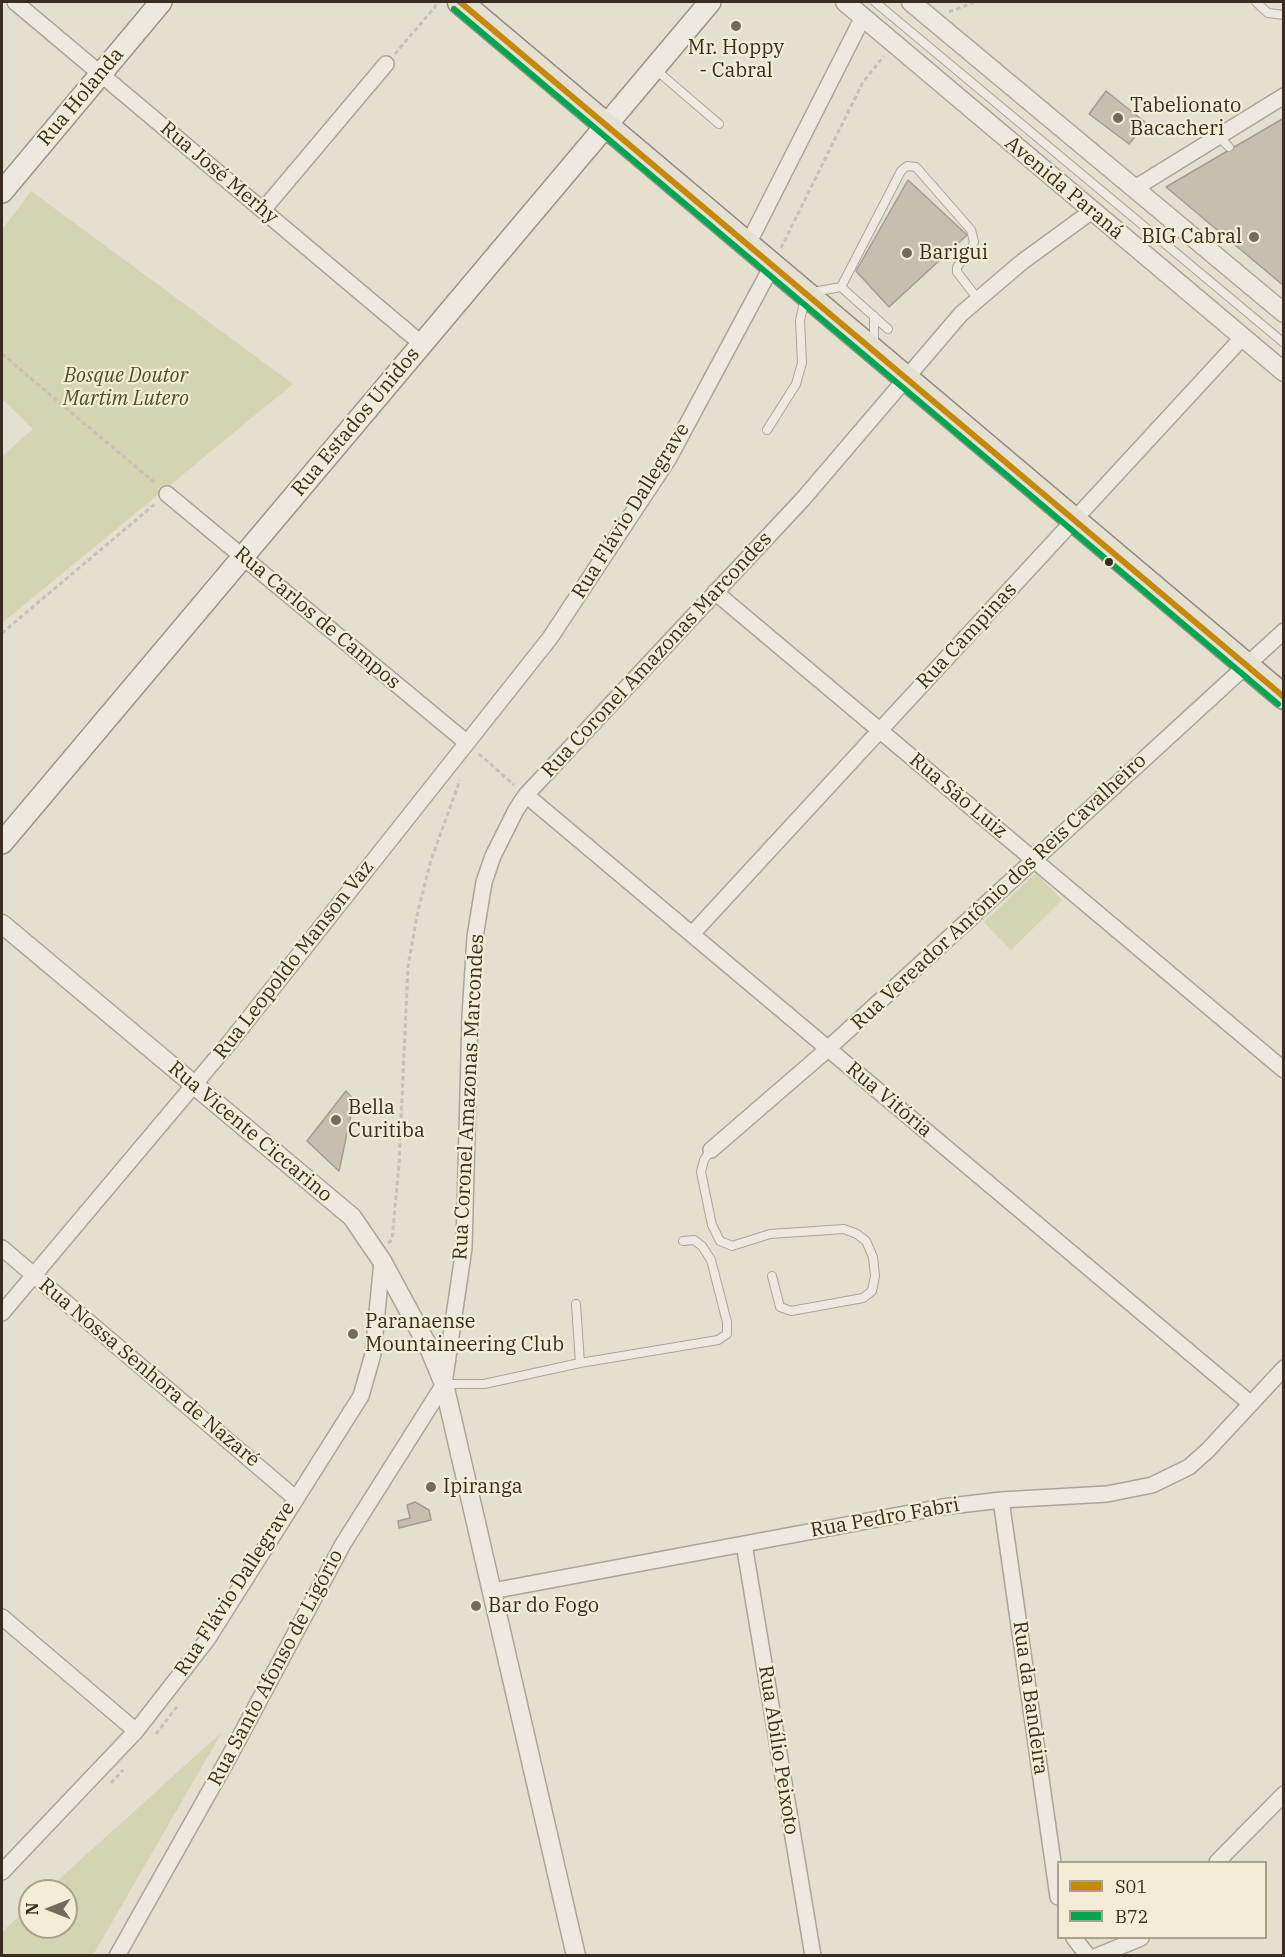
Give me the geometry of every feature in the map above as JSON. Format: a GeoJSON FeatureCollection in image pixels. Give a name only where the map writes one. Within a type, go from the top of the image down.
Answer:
{"type":"FeatureCollection","features":[{"type":"Feature","properties":{"kind":"main road","name":"Rua Holanda"},"geometry":{"type":"LineString","coordinates":[[2,192],[161,2]]}},
{"type":"Feature","properties":{"kind":"main road"},"geometry":{"type":"LineString","coordinates":[[460,2],[748,244],[777,256],[799,287],[1284,697]]}},
{"type":"Feature","properties":{"kind":"main road","name":"Rua Estados Unidos"},"geometry":{"type":"LineString","coordinates":[[2,843],[710,2]]}},
{"type":"Feature","properties":{"kind":"street","name":"Rua José Merhy"},"geometry":{"type":"LineString","coordinates":[[15,2],[422,344]]}},
{"type":"Feature","properties":{"kind":"street","name":"Avenida Paraná"},"geometry":{"type":"LineString","coordinates":[[845,2],[1284,372]]}},
{"type":"Feature","properties":{"kind":"street"},"geometry":{"type":"LineString","coordinates":[[913,2],[1284,313]]}},
{"type":"Feature","properties":{"kind":"street"},"geometry":{"type":"LineString","coordinates":[[748,244],[863,17]]}},
{"type":"Feature","properties":{"kind":"street"},"geometry":{"type":"LineString","coordinates":[[263,210],[386,64]]}},
{"type":"Feature","properties":{"kind":"street"},"geometry":{"type":"LineString","coordinates":[[1135,188],[1224,141],[1284,96]]}},
{"type":"Feature","properties":{"kind":"street","name":"Rua Coronel Amazonas Marcondes"},"geometry":{"type":"LineString","coordinates":[[576,1956],[444,1384],[464,1248],[471,986],[477,918],[493,856],[526,795],[803,500],[977,298],[1092,212]]}},
{"type":"Feature","properties":{"kind":"street","name":"Rua Flávio Dallegrave"},"geometry":{"type":"LineString","coordinates":[[466,742],[550,638],[669,458],[777,256]]}},
{"type":"Feature","properties":{"kind":"street","name":"Rua Campinas"},"geometry":{"type":"LineString","coordinates":[[692,934],[1242,338]]}},
{"type":"Feature","properties":{"kind":"street","name":"Rua Carlos de Campos"},"geometry":{"type":"LineString","coordinates":[[167,494],[466,742]]}},
{"type":"Feature","properties":{"kind":"street","name":"Rua São Luiz"},"geometry":{"type":"LineString","coordinates":[[715,592],[1284,1070]]}},
{"type":"Feature","properties":{"kind":"street","name":"Rua Vereador Antônio dos Reis Cavalheiro"},"geometry":{"type":"LineString","coordinates":[[711,1150],[828,1049],[1284,631]]}},
{"type":"Feature","properties":{"kind":"street","name":"Rua Leopoldo Manson Vaz"},"geometry":{"type":"LineString","coordinates":[[2,1313],[194,1085],[466,742]]}},
{"type":"Feature","properties":{"kind":"street","name":"Rua Vitória"},"geometry":{"type":"LineString","coordinates":[[526,795],[1251,1404]]}},
{"type":"Feature","properties":{"kind":"street","name":"Rua Vicente Ciccarino"},"geometry":{"type":"LineString","coordinates":[[2,924],[352,1217],[382,1261],[430,1350],[444,1384]]}},
{"type":"Feature","properties":{"kind":"street","name":"Rua Nossa Senhora de Nazaré"},"geometry":{"type":"LineString","coordinates":[[2,1248],[296,1498]]}},
{"type":"Feature","properties":{"kind":"street","name":"Rua Flávio Dallegrave"},"geometry":{"type":"LineString","coordinates":[[2,1872],[136,1731],[207,1640],[361,1396],[374,1354],[382,1261]]}},
{"type":"Feature","properties":{"kind":"street","name":"Rua Pedro Fabri"},"geometry":{"type":"LineString","coordinates":[[492,1591],[933,1509],[1000,1500],[1107,1494],[1132,1490],[1172,1477],[1208,1450],[1284,1368]]}},
{"type":"Feature","properties":{"kind":"street","name":"Rua Santo Afonso de Ligório"},"geometry":{"type":"LineString","coordinates":[[117,1956],[229,1757],[343,1544],[444,1384]]}},
{"type":"Feature","properties":{"kind":"street","name":"Rua da Bandeira"},"geometry":{"type":"LineString","coordinates":[[1000,1500],[1057,1884]]}},
{"type":"Feature","properties":{"kind":"street","name":"Rua Abílio Peixoto"},"geometry":{"type":"LineString","coordinates":[[744,1544],[813,1956]]}},
{"type":"Feature","properties":{"kind":"street"},"geometry":{"type":"LineString","coordinates":[[2,1617],[136,1731]]}},
{"type":"Feature","properties":{"kind":"street"},"geometry":{"type":"LineString","coordinates":[[1219,1861],[1284,1794]]}},
{"type":"Feature","properties":{"kind":"street"},"geometry":{"type":"LineString","coordinates":[[1075,1939],[1088,1956]]}},
{"type":"Feature","properties":{"kind":"street"},"geometry":{"type":"LineString","coordinates":[[1097,1956],[1139,1939]]}},
{"type":"Feature","properties":{"kind":"lane"},"geometry":{"type":"LineString","coordinates":[[875,2],[1284,343]]}},
{"type":"Feature","properties":{"kind":"lane"},"geometry":{"type":"LineString","coordinates":[[1256,2],[1268,13],[1284,15]]}},
{"type":"Feature","properties":{"kind":"lane"},"geometry":{"type":"LineString","coordinates":[[654,68],[719,124]]}},
{"type":"Feature","properties":{"kind":"lane"},"geometry":{"type":"LineString","coordinates":[[841,287],[901,171],[907,166],[916,167],[971,230],[974,242],[971,250],[957,267],[957,272],[977,298]]}},
{"type":"Feature","properties":{"kind":"lane"},"geometry":{"type":"LineString","coordinates":[[767,430],[796,384],[802,363],[799,287],[841,287],[888,329]]}},
{"type":"Feature","properties":{"kind":"lane"},"geometry":{"type":"LineString","coordinates":[[874,316],[874,350]]}},
{"type":"Feature","properties":{"kind":"lane"},"geometry":{"type":"LineString","coordinates":[[711,1150],[704,1160],[701,1172],[712,1225],[720,1241],[732,1246],[770,1234],[844,1229],[857,1234],[866,1241],[873,1257],[875,1276],[872,1291],[863,1298],[791,1311],[780,1307],[772,1276]]}},
{"type":"Feature","properties":{"kind":"lane"},"geometry":{"type":"LineString","coordinates":[[444,1384],[484,1384],[580,1363],[718,1340],[727,1334],[727,1322],[711,1260],[702,1246],[694,1240],[684,1241]]}},
{"type":"Feature","properties":{"kind":"lane"},"geometry":{"type":"LineString","coordinates":[[576,1304],[580,1363]]}},
{"type":"Feature","properties":{"kind":"path"},"geometry":{"type":"LineString","coordinates":[[386,64],[439,2]]}},
{"type":"Feature","properties":{"kind":"path"},"geometry":{"type":"LineString","coordinates":[[939,16],[975,2]]}},
{"type":"Feature","properties":{"kind":"path"},"geometry":{"type":"LineString","coordinates":[[777,256],[863,82],[890,50]]}},
{"type":"Feature","properties":{"kind":"path"},"geometry":{"type":"LineString","coordinates":[[2,354],[167,494],[2,633]]}},
{"type":"Feature","properties":{"kind":"path"},"geometry":{"type":"LineString","coordinates":[[466,742],[502,774]]}},
{"type":"Feature","properties":{"kind":"path"},"geometry":{"type":"LineString","coordinates":[[392,1240],[399,1164],[408,966],[418,911],[431,860],[460,777]]}},
{"type":"Feature","properties":{"kind":"green space","name":"Bosque Doutor Martim Lutero"},"geometry":{"type":"Polygon","coordinates":[[[31,191],[293,384],[2,623],[2,456],[33,429],[2,399],[2,230],[31,191]]]}},
{"type":"Feature","properties":{"kind":"green space"},"geometry":{"type":"Polygon","coordinates":[[[1036,873],[1062,900],[1011,950],[984,922],[1036,873]]]}},
{"type":"Feature","properties":{"kind":"green space"},"geometry":{"type":"Polygon","coordinates":[[[222,1732],[93,1955],[2,1955],[2,1932],[18,1917],[18,1939],[78,1939],[78,1879],[59,1879],[222,1732]]]}},
{"type":"Feature","properties":{"kind":"building","name":"Tabelionato Bacacheri"},"geometry":{"type":"Polygon","coordinates":[[[1106,91],[1146,123],[1129,144],[1089,114],[1106,91]]]}},
{"type":"Feature","properties":{"kind":"building","name":"BIG Cabral"},"geometry":{"type":"Polygon","coordinates":[[[1284,118],[1284,286],[1166,187],[1284,118]]]}},
{"type":"Feature","properties":{"kind":"building","name":"Barigui"},"geometry":{"type":"Polygon","coordinates":[[[908,180],[967,235],[889,307],[856,271],[908,180]]]}},
{"type":"Feature","properties":{"kind":"building","name":"Bella Curitiba"},"geometry":{"type":"Polygon","coordinates":[[[346,1091],[354,1100],[339,1171],[307,1141],[346,1091]]]}},
{"type":"Feature","properties":{"kind":"building"},"geometry":{"type":"Polygon","coordinates":[[[415,1502],[429,1510],[431,1520],[399,1528],[398,1521],[410,1518],[407,1505],[415,1502]]]}},
{"type":"Feature","properties":{"kind":"transit line","name":"S01"},"geometry":{"type":"LineString","coordinates":[[460,2],[1284,697]]}},
{"type":"Feature","properties":{"kind":"transit line","name":"B72"},"geometry":{"type":"LineString","coordinates":[[454,9],[1278,704]]}},
{"type":"Feature","properties":{"kind":"place","name":"Mr. Hoppy - Cabral"},"geometry":{"type":"Point","coordinates":[736,26]}},
{"type":"Feature","properties":{"kind":"place","name":"Tabelionato Bacacheri"},"geometry":{"type":"Point","coordinates":[1118,118]}},
{"type":"Feature","properties":{"kind":"place","name":"BIG Cabral"},"geometry":{"type":"Point","coordinates":[1254,237]}},
{"type":"Feature","properties":{"kind":"place","name":"Barigui"},"geometry":{"type":"Point","coordinates":[907,253]}},
{"type":"Feature","properties":{"kind":"place","name":"Bella Curitiba"},"geometry":{"type":"Point","coordinates":[336,1120]}},
{"type":"Feature","properties":{"kind":"place","name":"Paranaense Mountaineering Club"},"geometry":{"type":"Point","coordinates":[353,1334]}},
{"type":"Feature","properties":{"kind":"place","name":"Ipiranga"},"geometry":{"type":"Point","coordinates":[431,1487]}},
{"type":"Feature","properties":{"kind":"place","name":"Bar do Fogo"},"geometry":{"type":"Point","coordinates":[476,1606]}}]}
